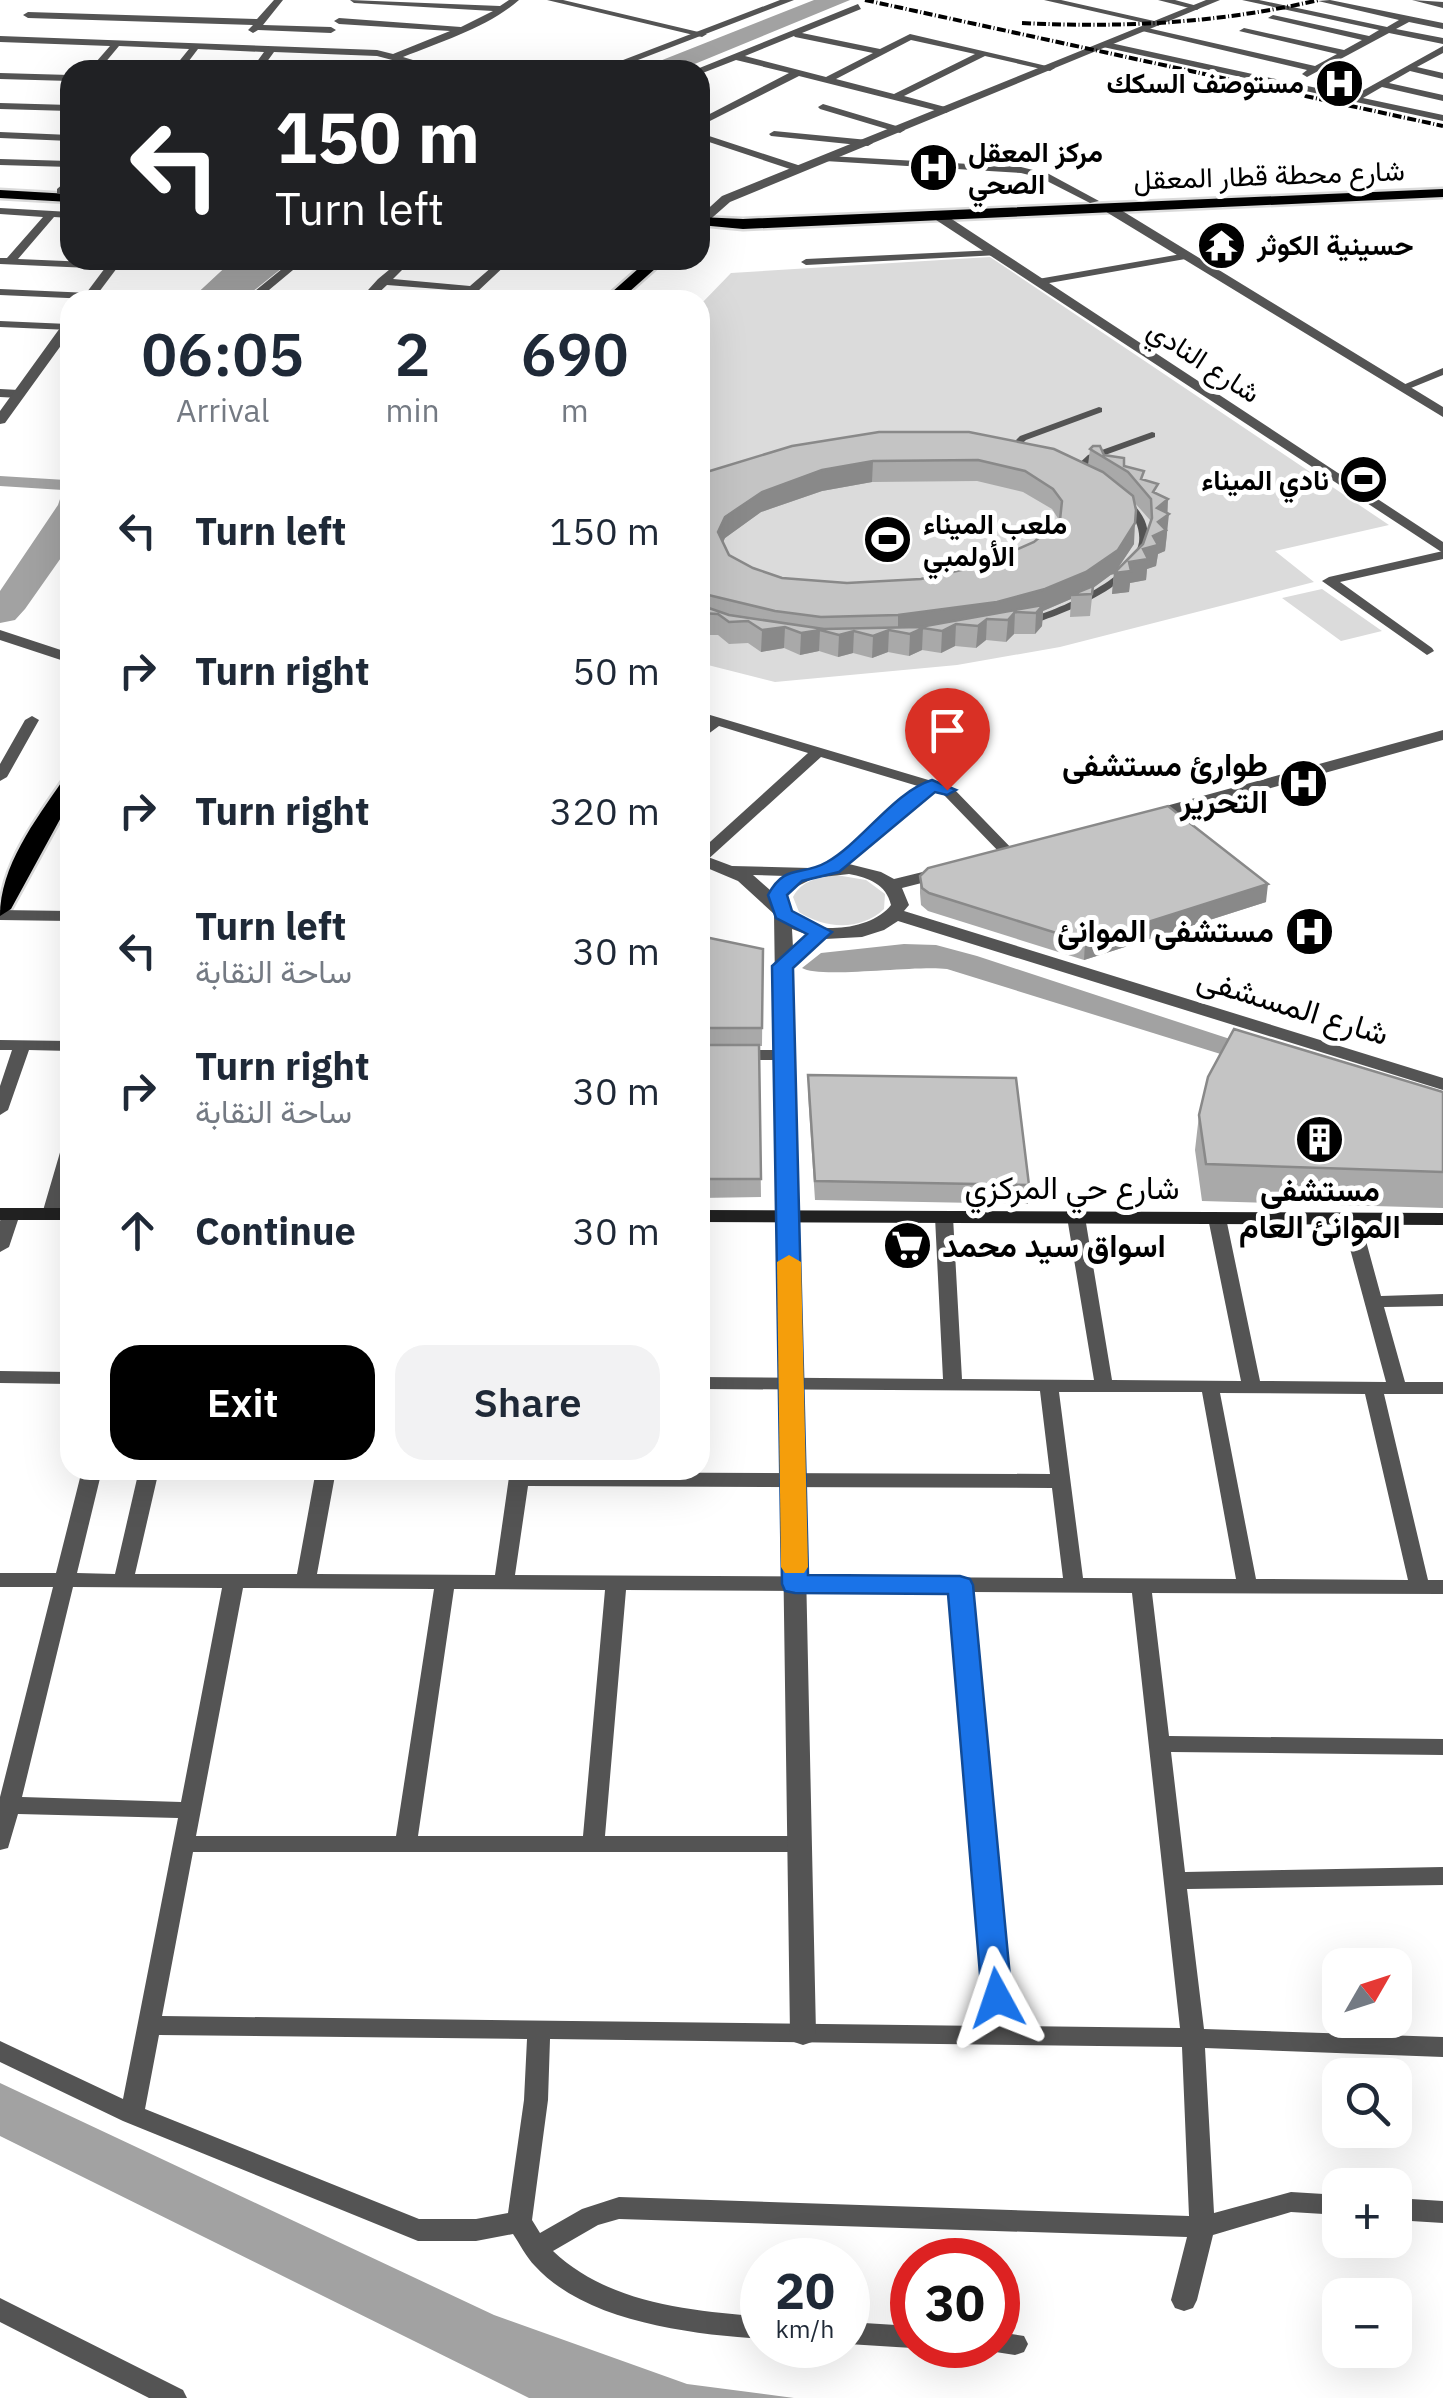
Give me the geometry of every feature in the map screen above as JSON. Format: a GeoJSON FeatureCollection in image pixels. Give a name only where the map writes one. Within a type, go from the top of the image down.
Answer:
{"type":"FeatureCollection","features":[{"type":"Feature","properties":{"kind":"main road","name":"شارع محطة قطار المعقل"},"geometry":{"type":"LineString","coordinates":[[710,220],[1443,190]]}},
{"type":"Feature","properties":{"kind":"main road"},"geometry":{"type":"LineString","coordinates":[[0,192],[60,191]]}},
{"type":"Feature","properties":{"kind":"main road","name":"شارع محطة قطار المعقل"},"geometry":{"type":"LineString","coordinates":[[710,221],[937,216],[1100,204]]}},
{"type":"Feature","properties":{"kind":"main road"},"geometry":{"type":"LineString","coordinates":[[710,239],[779,222]]}},
{"type":"Feature","properties":{"kind":"main road"},"geometry":{"type":"LineString","coordinates":[[623,290],[646,270]]}},
{"type":"Feature","properties":{"kind":"main road"},"geometry":{"type":"LineString","coordinates":[[0,912],[28,853],[60,803]]}},
{"type":"Feature","properties":{"kind":"main road"},"geometry":{"type":"LineString","coordinates":[[5,1214],[60,1214]]}},
{"type":"Feature","properties":{"kind":"main road","name":"شارع حي المركزي"},"geometry":{"type":"LineString","coordinates":[[710,1216],[1443,1219]]}},
{"type":"Feature","properties":{"kind":"street"},"geometry":{"type":"LineString","coordinates":[[2,39],[42,0]]}},
{"type":"Feature","properties":{"kind":"street"},"geometry":{"type":"LineString","coordinates":[[239,48],[276,0]]}},
{"type":"Feature","properties":{"kind":"street"},"geometry":{"type":"LineString","coordinates":[[314,50],[354,0],[506,9]]}},
{"type":"Feature","properties":{"kind":"street"},"geometry":{"type":"LineString","coordinates":[[395,57],[506,9],[515,0]]}},
{"type":"Feature","properties":{"kind":"street"},"geometry":{"type":"LineString","coordinates":[[552,0],[702,34]]}},
{"type":"Feature","properties":{"kind":"street"},"geometry":{"type":"LineString","coordinates":[[630,60],[788,0]]}},
{"type":"Feature","properties":{"kind":"street"},"geometry":{"type":"LineString","coordinates":[[1048,0],[1158,23]]}},
{"type":"Feature","properties":{"kind":"street"},"geometry":{"type":"LineString","coordinates":[[1162,0],[1197,7]]}},
{"type":"Feature","properties":{"kind":"street"},"geometry":{"type":"LineString","coordinates":[[710,213],[726,199],[1215,0]]}},
{"type":"Feature","properties":{"kind":"street"},"geometry":{"type":"LineString","coordinates":[[1246,0],[1443,40]]}},
{"type":"Feature","properties":{"kind":"street"},"geometry":{"type":"LineString","coordinates":[[1366,10],[1386,0]]}},
{"type":"Feature","properties":{"kind":"street"},"geometry":{"type":"LineString","coordinates":[[1416,0],[1443,6]]}},
{"type":"Feature","properties":{"kind":"street"},"geometry":{"type":"LineString","coordinates":[[1322,1],[1443,26]]}},
{"type":"Feature","properties":{"kind":"street"},"geometry":{"type":"LineString","coordinates":[[710,67],[858,8]]}},
{"type":"Feature","properties":{"kind":"street"},"geometry":{"type":"LineString","coordinates":[[28,14],[462,29]]}},
{"type":"Feature","properties":{"kind":"street"},"geometry":{"type":"LineString","coordinates":[[1273,18],[1370,39]]}},
{"type":"Feature","properties":{"kind":"street"},"geometry":{"type":"LineString","coordinates":[[1288,84],[1407,18]]}},
{"type":"Feature","properties":{"kind":"street"},"geometry":{"type":"LineString","coordinates":[[1143,30],[1316,69]]}},
{"type":"Feature","properties":{"kind":"street"},"geometry":{"type":"LineString","coordinates":[[1244,31],[1346,52]]}},
{"type":"Feature","properties":{"kind":"street"},"geometry":{"type":"LineString","coordinates":[[794,34],[878,52]]}},
{"type":"Feature","properties":{"kind":"street"},"geometry":{"type":"LineString","coordinates":[[827,80],[910,37],[1050,68]]}},
{"type":"Feature","properties":{"kind":"street"},"geometry":{"type":"LineString","coordinates":[[2,39],[377,52],[405,60]]}},
{"type":"Feature","properties":{"kind":"street"},"geometry":{"type":"LineString","coordinates":[[103,60],[117,43]]}},
{"type":"Feature","properties":{"kind":"street"},"geometry":{"type":"LineString","coordinates":[[1106,45],[1440,115]]}},
{"type":"Feature","properties":{"kind":"street"},"geometry":{"type":"LineString","coordinates":[[185,60],[196,46]]}},
{"type":"Feature","properties":{"kind":"street"},"geometry":{"type":"LineString","coordinates":[[263,60],[271,49]]}},
{"type":"Feature","properties":{"kind":"street"},"geometry":{"type":"LineString","coordinates":[[1354,99],[1441,52]]}},
{"type":"Feature","properties":{"kind":"street"},"geometry":{"type":"LineString","coordinates":[[895,97],[985,53]]}},
{"type":"Feature","properties":{"kind":"street"},"geometry":{"type":"LineString","coordinates":[[737,57],[946,110]]}},
{"type":"Feature","properties":{"kind":"street"},"geometry":{"type":"LineString","coordinates":[[1421,61],[1443,66]]}},
{"type":"Feature","properties":{"kind":"street"},"geometry":{"type":"LineString","coordinates":[[1408,68],[1443,76]]}},
{"type":"Feature","properties":{"kind":"street"},"geometry":{"type":"LineString","coordinates":[[710,118],[796,73]]}},
{"type":"Feature","properties":{"kind":"street"},"geometry":{"type":"LineString","coordinates":[[0,76],[60,78]]}},
{"type":"Feature","properties":{"kind":"street"},"geometry":{"type":"LineString","coordinates":[[1394,76],[1443,87]]}},
{"type":"Feature","properties":{"kind":"street"},"geometry":{"type":"LineString","coordinates":[[1380,84],[1443,98]]}},
{"type":"Feature","properties":{"kind":"street"},"geometry":{"type":"LineString","coordinates":[[0,106],[60,108]]}},
{"type":"Feature","properties":{"kind":"street"},"geometry":{"type":"LineString","coordinates":[[823,107],[900,130]]}},
{"type":"Feature","properties":{"kind":"street"},"geometry":{"type":"LineString","coordinates":[[774,134],[868,143]]}},
{"type":"Feature","properties":{"kind":"street"},"geometry":{"type":"LineString","coordinates":[[0,135],[60,138]]}},
{"type":"Feature","properties":{"kind":"street"},"geometry":{"type":"LineString","coordinates":[[710,139],[800,169]]}},
{"type":"Feature","properties":{"kind":"street"},"geometry":{"type":"LineString","coordinates":[[829,159],[1034,172],[1100,204],[1443,413]]}},
{"type":"Feature","properties":{"kind":"street"},"geometry":{"type":"LineString","coordinates":[[0,162],[60,164]]}},
{"type":"Feature","properties":{"kind":"street"},"geometry":{"type":"LineString","coordinates":[[0,211],[60,214]]}},
{"type":"Feature","properties":{"kind":"street"},"geometry":{"type":"LineString","coordinates":[[5,261],[50,214]]}},
{"type":"Feature","properties":{"kind":"street","name":"شارع النادي"},"geometry":{"type":"LineString","coordinates":[[937,216],[1443,552]]}},
{"type":"Feature","properties":{"kind":"street"},"geometry":{"type":"LineString","coordinates":[[806,262],[994,254]]}},
{"type":"Feature","properties":{"kind":"street"},"geometry":{"type":"LineString","coordinates":[[1038,282],[1187,256]]}},
{"type":"Feature","properties":{"kind":"street"},"geometry":{"type":"LineString","coordinates":[[5,261],[60,262]]}},
{"type":"Feature","properties":{"kind":"street"},"geometry":{"type":"LineString","coordinates":[[262,290],[288,270]]}},
{"type":"Feature","properties":{"kind":"street"},"geometry":{"type":"LineString","coordinates":[[374,290],[395,270]]}},
{"type":"Feature","properties":{"kind":"street"},"geometry":{"type":"LineString","coordinates":[[382,281],[473,290],[495,270]]}},
{"type":"Feature","properties":{"kind":"street"},"geometry":{"type":"LineString","coordinates":[[0,292],[60,296]]}},
{"type":"Feature","properties":{"kind":"street"},"geometry":{"type":"LineString","coordinates":[[0,324],[60,325]]}},
{"type":"Feature","properties":{"kind":"street"},"geometry":{"type":"LineString","coordinates":[[0,420],[60,337]]}},
{"type":"Feature","properties":{"kind":"street"},"geometry":{"type":"LineString","coordinates":[[1402,388],[1443,372]]}},
{"type":"Feature","properties":{"kind":"street"},"geometry":{"type":"LineString","coordinates":[[0,393],[19,394]]}},
{"type":"Feature","properties":{"kind":"street"},"geometry":{"type":"LineString","coordinates":[[1008,452],[1022,438],[1099,410]]}},
{"type":"Feature","properties":{"kind":"street"},"geometry":{"type":"LineString","coordinates":[[1062,465],[1081,471],[1090,456],[1152,435]]}},
{"type":"Feature","properties":{"kind":"street"},"geometry":{"type":"LineString","coordinates":[[992,450],[1020,454]]}},
{"type":"Feature","properties":{"kind":"street"},"geometry":{"type":"LineString","coordinates":[[1018,625],[1092,597],[1130,567],[1143,541],[1139,514],[1114,490]]}},
{"type":"Feature","properties":{"kind":"street"},"geometry":{"type":"LineString","coordinates":[[1427,650],[1329,581],[1443,552]]}},
{"type":"Feature","properties":{"kind":"street"},"geometry":{"type":"LineString","coordinates":[[0,634],[60,655]]}},
{"type":"Feature","properties":{"kind":"street"},"geometry":{"type":"LineString","coordinates":[[0,778],[32,720]]}},
{"type":"Feature","properties":{"kind":"street"},"geometry":{"type":"LineString","coordinates":[[710,720],[947,790],[1001,856],[1028,849]]}},
{"type":"Feature","properties":{"kind":"street"},"geometry":{"type":"LineString","coordinates":[[710,728],[717,722]]}},
{"type":"Feature","properties":{"kind":"street"},"geometry":{"type":"LineString","coordinates":[[1122,823],[1443,735]]}},
{"type":"Feature","properties":{"kind":"street"},"geometry":{"type":"LineString","coordinates":[[710,850],[818,752]]}},
{"type":"Feature","properties":{"kind":"street"},"geometry":{"type":"LineString","coordinates":[[803,2034],[778,895],[783,885],[822,869],[932,786]]}},
{"type":"Feature","properties":{"kind":"street"},"geometry":{"type":"LineString","coordinates":[[710,862],[758,886],[806,928],[822,932],[873,928],[896,914],[899,894],[892,885],[866,872],[730,869]]}},
{"type":"Feature","properties":{"kind":"street"},"geometry":{"type":"LineString","coordinates":[[892,885],[959,868]]}},
{"type":"Feature","properties":{"kind":"street"},"geometry":{"type":"LineString","coordinates":[[0,912],[60,915]]}},
{"type":"Feature","properties":{"kind":"street","name":"شارع المسشفى"},"geometry":{"type":"LineString","coordinates":[[896,914],[1443,1084]]}},
{"type":"Feature","properties":{"kind":"street"},"geometry":{"type":"LineString","coordinates":[[782,966],[822,932]]}},
{"type":"Feature","properties":{"kind":"street"},"geometry":{"type":"LineString","coordinates":[[0,1045],[60,1046]]}},
{"type":"Feature","properties":{"kind":"street"},"geometry":{"type":"LineString","coordinates":[[0,1110],[22,1046]]}},
{"type":"Feature","properties":{"kind":"street"},"geometry":{"type":"LineString","coordinates":[[710,1054],[784,1055]]}},
{"type":"Feature","properties":{"kind":"street"},"geometry":{"type":"LineString","coordinates":[[0,1248],[5,1214]]}},
{"type":"Feature","properties":{"kind":"street"},"geometry":{"type":"LineString","coordinates":[[944,1217],[953,1384]]}},
{"type":"Feature","properties":{"kind":"street"},"geometry":{"type":"LineString","coordinates":[[1076,1218],[1104,1386]]}},
{"type":"Feature","properties":{"kind":"street"},"geometry":{"type":"LineString","coordinates":[[1217,1218],[1252,1387]]}},
{"type":"Feature","properties":{"kind":"street"},"geometry":{"type":"LineString","coordinates":[[1351,1218],[1397,1388]]}},
{"type":"Feature","properties":{"kind":"street"},"geometry":{"type":"LineString","coordinates":[[1374,1302],[1443,1300]]}},
{"type":"Feature","properties":{"kind":"street"},"geometry":{"type":"LineString","coordinates":[[0,1377],[60,1378]]}},
{"type":"Feature","properties":{"kind":"street"},"geometry":{"type":"LineString","coordinates":[[710,1382],[1443,1388]]}},
{"type":"Feature","properties":{"kind":"street"},"geometry":{"type":"LineString","coordinates":[[1049,1385],[1074,1586]]}},
{"type":"Feature","properties":{"kind":"street"},"geometry":{"type":"LineString","coordinates":[[1210,1386],[1246,1586]]}},
{"type":"Feature","properties":{"kind":"street"},"geometry":{"type":"LineString","coordinates":[[1373,1388],[1420,1587]]}},
{"type":"Feature","properties":{"kind":"street"},"geometry":{"type":"LineString","coordinates":[[710,1478],[1061,1482]]}},
{"type":"Feature","properties":{"kind":"street"},"geometry":{"type":"LineString","coordinates":[[0,1842],[4,1806],[90,1480]]}},
{"type":"Feature","properties":{"kind":"street"},"geometry":{"type":"LineString","coordinates":[[123,1581],[147,1480]]}},
{"type":"Feature","properties":{"kind":"street"},"geometry":{"type":"LineString","coordinates":[[306,1582],[324,1480]]}},
{"type":"Feature","properties":{"kind":"street"},"geometry":{"type":"LineString","coordinates":[[504,1583],[518,1480]]}},
{"type":"Feature","properties":{"kind":"street"},"geometry":{"type":"LineString","coordinates":[[0,1580],[1443,1587]]}},
{"type":"Feature","properties":{"kind":"street"},"geometry":{"type":"LineString","coordinates":[[132,2114],[234,1582]]}},
{"type":"Feature","properties":{"kind":"street"},"geometry":{"type":"LineString","coordinates":[[406,1845],[446,1582]]}},
{"type":"Feature","properties":{"kind":"street"},"geometry":{"type":"LineString","coordinates":[[593,1846],[616,1583]]}},
{"type":"Feature","properties":{"kind":"street"},"geometry":{"type":"LineString","coordinates":[[960,1585],[1000,2036]]}},
{"type":"Feature","properties":{"kind":"street"},"geometry":{"type":"LineString","coordinates":[[1141,1586],[1193,2038],[1202,2227],[1184,2300]]}},
{"type":"Feature","properties":{"kind":"street"},"geometry":{"type":"LineString","coordinates":[[1159,1744],[1443,1747]]}},
{"type":"Feature","properties":{"kind":"street"},"geometry":{"type":"LineString","coordinates":[[4,1806],[190,1810]]}},
{"type":"Feature","properties":{"kind":"street"},"geometry":{"type":"LineString","coordinates":[[184,1844],[800,1844]]}},
{"type":"Feature","properties":{"kind":"street"},"geometry":{"type":"LineString","coordinates":[[1175,1881],[1443,1876]]}},
{"type":"Feature","properties":{"kind":"street"},"geometry":{"type":"LineString","coordinates":[[150,2026],[1193,2038],[1443,2047]]}},
{"type":"Feature","properties":{"kind":"street"},"geometry":{"type":"LineString","coordinates":[[538,2030],[536,2100],[519,2222],[546,2261],[600,2299],[740,2327]]}},
{"type":"Feature","properties":{"kind":"street"},"geometry":{"type":"LineString","coordinates":[[0,2052],[132,2114],[418,2230],[476,2230],[519,2222]]}},
{"type":"Feature","properties":{"kind":"street"},"geometry":{"type":"LineString","coordinates":[[537,2247],[591,2216],[619,2208],[1202,2227],[1291,2202],[1322,2204]]}},
{"type":"Feature","properties":{"kind":"street"},"geometry":{"type":"LineString","coordinates":[[1412,2210],[1443,2212]]}},
{"type":"Feature","properties":{"kind":"street"},"geometry":{"type":"LineString","coordinates":[[0,2310],[174,2398]]}},
{"type":"Feature","properties":{"kind":"shaded area"},"geometry":{"type":"Polygon","coordinates":[[[814,0],[850,0],[704,60],[662,60],[814,0]]]}},
{"type":"Feature","properties":{"kind":"shaded area"},"geometry":{"type":"Polygon","coordinates":[[[990,257],[1389,525],[1275,551],[1314,582],[1060,647],[957,665],[775,682],[710,666],[710,295],[731,273],[990,257]]]}},
{"type":"Feature","properties":{"kind":"shaded area"},"geometry":{"type":"Polygon","coordinates":[[[222,270],[280,270],[254,290],[201,290],[222,270]]]}},
{"type":"Feature","properties":{"kind":"shaded area"},"geometry":{"type":"Polygon","coordinates":[[[0,476],[60,480],[60,490],[0,486],[0,476]]]}},
{"type":"Feature","properties":{"kind":"shaded area"},"geometry":{"type":"Polygon","coordinates":[[[60,499],[60,559],[15,620],[0,623],[0,591],[60,499]]]}},
{"type":"Feature","properties":{"kind":"shaded area"},"geometry":{"type":"Polygon","coordinates":[[[1322,589],[1382,631],[1341,641],[1282,598],[1322,589]]]}},
{"type":"Feature","properties":{"kind":"shaded area"},"geometry":{"type":"Polygon","coordinates":[[[836,875],[866,880],[885,894],[884,909],[865,921],[843,925],[820,922],[799,912],[793,897],[801,887],[836,875]]]}},
{"type":"Feature","properties":{"kind":"shaded area"},"geometry":{"type":"Polygon","coordinates":[[[904,944],[936,945],[977,956],[1443,1109],[1443,1123],[947,969],[827,972],[802,968],[821,953],[904,944]]]}},
{"type":"Feature","properties":{"kind":"shaded area"},"geometry":{"type":"Polygon","coordinates":[[[0,2083],[494,2315],[687,2384],[794,2398],[529,2398],[0,2136],[0,2083]]]}},
{"type":"Feature","properties":{"kind":"building"},"geometry":{"type":"Polygon","coordinates":[[[879,432],[969,432],[1054,449],[1103,472],[1133,496],[1135,523],[1118,550],[1086,572],[1045,589],[997,602],[898,615],[821,617],[710,595],[710,471],[792,446],[879,432]],[[978,460],[873,461],[822,470],[762,492],[725,517],[718,532],[729,555],[782,578],[847,583],[921,579],[979,566],[1034,542],[1060,520],[1062,501],[1053,489],[1025,471],[978,460]]]}},
{"type":"Feature","properties":{"kind":"building"},"geometry":{"type":"Polygon","coordinates":[[[1100,446],[1104,455],[1124,458],[1124,466],[1144,471],[1141,479],[1158,484],[1153,492],[1168,499],[1157,508],[1169,514],[1158,522],[1166,530],[1153,536],[1158,545],[1143,549],[1148,559],[1129,562],[1131,571],[1114,573],[1143,544],[1152,518],[1151,499],[1128,472],[1090,449],[1100,446]]]}},
{"type":"Feature","properties":{"kind":"building"},"geometry":{"type":"Polygon","coordinates":[[[1093,586],[1092,594],[1071,595],[1093,586]]]}},
{"type":"Feature","properties":{"kind":"building"},"geometry":{"type":"Polygon","coordinates":[[[1043,605],[1036,613],[1015,612],[1008,620],[987,619],[978,626],[956,624],[942,631],[923,628],[910,634],[889,630],[873,636],[854,631],[839,635],[820,630],[801,633],[785,627],[762,630],[748,621],[729,622],[710,614],[710,608],[729,615],[824,629],[920,627],[1043,605]]]}},
{"type":"Feature","properties":{"kind":"building"},"geometry":{"type":"Polygon","coordinates":[[[1168,806],[1268,884],[1085,942],[922,888],[920,876],[928,868],[1168,806]]]}},
{"type":"Feature","properties":{"kind":"building"},"geometry":{"type":"Polygon","coordinates":[[[710,938],[763,949],[762,1028],[710,1028],[710,938]]]}},
{"type":"Feature","properties":{"kind":"building","name":"مستشفى الموانئ العام"},"geometry":{"type":"Polygon","coordinates":[[[1234,1029],[1443,1092],[1443,1172],[1206,1164],[1199,1115],[1208,1077],[1234,1029]]]}},
{"type":"Feature","properties":{"kind":"building"},"geometry":{"type":"Polygon","coordinates":[[[710,1045],[759,1045],[761,1179],[710,1179],[710,1045]]]}},
{"type":"Feature","properties":{"kind":"building"},"geometry":{"type":"Polygon","coordinates":[[[808,1075],[1016,1078],[1029,1185],[815,1181],[808,1075]]]}},
{"type":"Feature","properties":{"kind":"railway"},"geometry":{"type":"LineString","coordinates":[[865,0],[1443,126]]}},
{"type":"Feature","properties":{"kind":"railway"},"geometry":{"type":"LineString","coordinates":[[1022,23],[1172,22],[1319,0]]}},
{"type":"Feature","properties":{"kind":"slow traffic"},"geometry":{"type":"LineString","coordinates":[[789,1262],[794,1567]]}},
{"type":"Feature","properties":{"kind":"place","name":"مستوصف السكك"},"geometry":{"type":"Point","coordinates":[1339,83]}},
{"type":"Feature","properties":{"kind":"place","name":"مركز المعقل الصحي"},"geometry":{"type":"Point","coordinates":[933,168]}},
{"type":"Feature","properties":{"kind":"place","name":"حسينية الكوثر"},"geometry":{"type":"Point","coordinates":[1222,245]}},
{"type":"Feature","properties":{"kind":"place","name":"نادي الميناء"},"geometry":{"type":"Point","coordinates":[1364,480]}},
{"type":"Feature","properties":{"kind":"place","name":"ملعب الميناء الأولمبي"},"geometry":{"type":"Point","coordinates":[888,540]}},
{"type":"Feature","properties":{"kind":"place","name":"طوارئ مستشفى التحرير"},"geometry":{"type":"Point","coordinates":[1303,783]}},
{"type":"Feature","properties":{"kind":"place","name":"مستشفى الموانئ"},"geometry":{"type":"Point","coordinates":[1309,931]}},
{"type":"Feature","properties":{"kind":"place","name":"مستشفى الموانئ العام"},"geometry":{"type":"Point","coordinates":[1320,1140]}},
{"type":"Feature","properties":{"kind":"place","name":"اسواق سيد محمد"},"geometry":{"type":"Point","coordinates":[907,1246]}},
{"type":"Feature","properties":{"kind":"route"},"geometry":{"type":"LineString","coordinates":[[947,790],[932,786],[832,868],[796,876],[783,885],[778,895],[783,914],[806,928],[822,932],[782,966],[795,1584],[960,1585],[997,1998]]}}]}
